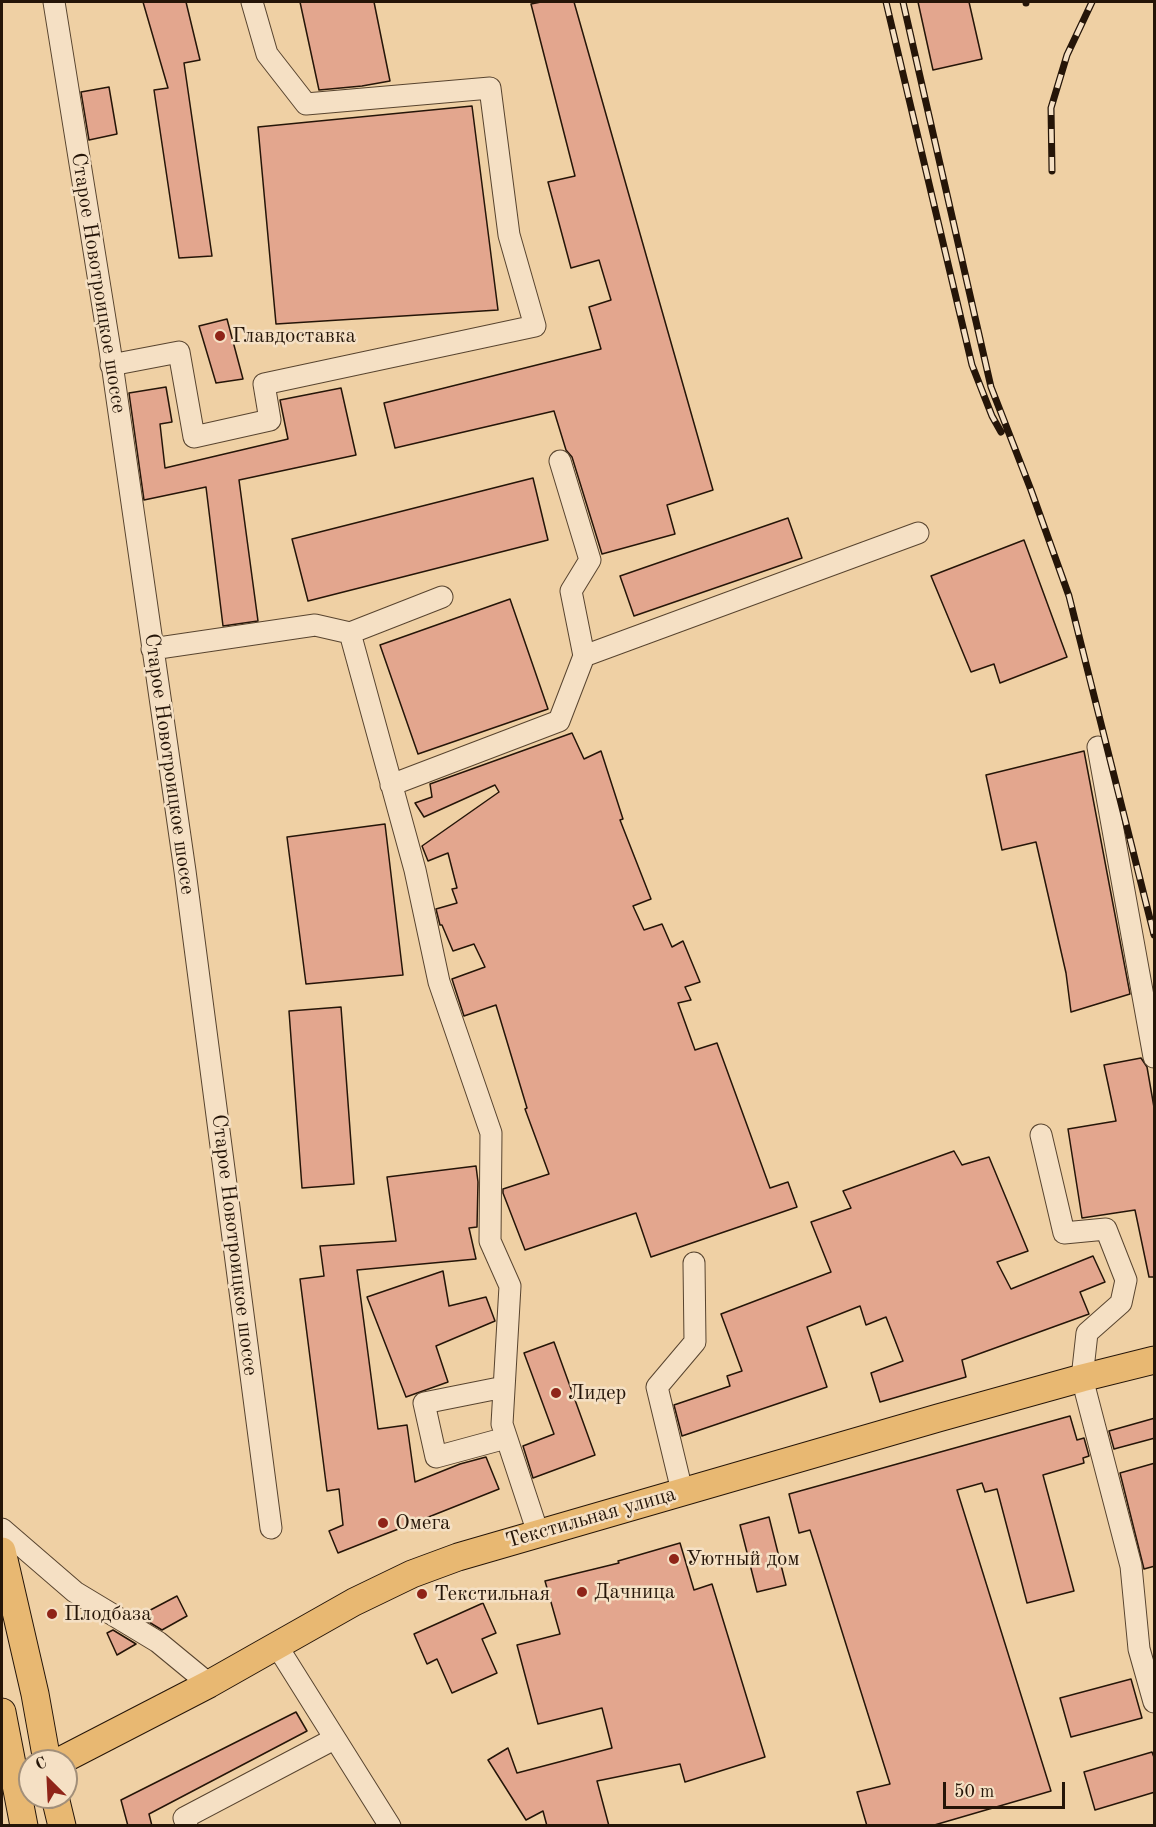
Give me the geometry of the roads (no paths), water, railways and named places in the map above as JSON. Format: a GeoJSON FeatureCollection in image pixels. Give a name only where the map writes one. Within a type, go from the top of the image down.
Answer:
{"type":"FeatureCollection","features":[{"type":"Feature","properties":{"kind":"main road","name":"Текстильная улица"},"geometry":{"type":"LineString","coordinates":[[78,1752],[209,1684],[354,1602],[412,1574],[458,1557],[682,1491],[1082,1378],[1155,1360]]}},
{"type":"Feature","properties":{"kind":"main road"},"geometry":{"type":"LineString","coordinates":[[2,1551],[45,1749]]}},
{"type":"Feature","properties":{"kind":"main road"},"geometry":{"type":"LineString","coordinates":[[2,1713],[24,1826]]}},
{"type":"Feature","properties":{"kind":"main road"},"geometry":{"type":"LineString","coordinates":[[58,1809],[63,1826]]}},
{"type":"Feature","properties":{"kind":"street","name":"Старое Новотроицкое шоссе"},"geometry":{"type":"LineString","coordinates":[[54,2],[111,364],[185,871],[271,1528]]}},
{"type":"Feature","properties":{"kind":"street"},"geometry":{"type":"LineString","coordinates":[[111,364],[179,352],[194,437],[270,420],[264,384],[535,326],[509,235],[490,88],[306,104],[267,54],[252,2]]}},
{"type":"Feature","properties":{"kind":"street"},"geometry":{"type":"LineString","coordinates":[[392,785],[559,721],[584,656],[571,591],[590,560],[560,461]]}},
{"type":"Feature","properties":{"kind":"street"},"geometry":{"type":"LineString","coordinates":[[584,656],[918,533]]}},
{"type":"Feature","properties":{"kind":"street"},"geometry":{"type":"LineString","coordinates":[[152,649],[315,625],[350,633],[442,597]]}},
{"type":"Feature","properties":{"kind":"street"},"geometry":{"type":"LineString","coordinates":[[350,633],[415,870],[440,982],[490,1133],[490,1241],[510,1286],[502,1424],[538,1533]]}},
{"type":"Feature","properties":{"kind":"street"},"geometry":{"type":"LineString","coordinates":[[1098,747],[1155,1057]]}},
{"type":"Feature","properties":{"kind":"street"},"geometry":{"type":"LineString","coordinates":[[1041,1135],[1064,1233],[1106,1229],[1126,1280],[1121,1302],[1087,1333],[1082,1378],[1131,1566],[1139,1649],[1155,1701]]}},
{"type":"Feature","properties":{"kind":"street"},"geometry":{"type":"LineString","coordinates":[[682,1491],[657,1387],[695,1342],[694,1263]]}},
{"type":"Feature","properties":{"kind":"street"},"geometry":{"type":"LineString","coordinates":[[504,1387],[424,1403],[436,1457],[506,1438]]}},
{"type":"Feature","properties":{"kind":"street"},"geometry":{"type":"LineString","coordinates":[[2,1529],[75,1592],[158,1642],[209,1684]]}},
{"type":"Feature","properties":{"kind":"street"},"geometry":{"type":"LineString","coordinates":[[277,1646],[334,1739],[380,1822]]}},
{"type":"Feature","properties":{"kind":"street"},"geometry":{"type":"LineString","coordinates":[[187,1826],[184,1818],[334,1739]]}},
{"type":"Feature","properties":{"kind":"railway"},"geometry":{"type":"LineString","coordinates":[[886,2],[972,365],[992,416],[1001,432]]}},
{"type":"Feature","properties":{"kind":"railway"},"geometry":{"type":"LineString","coordinates":[[903,2],[991,387],[1069,596],[1154,935]]}},
{"type":"Feature","properties":{"kind":"railway"},"geometry":{"type":"LineString","coordinates":[[1052,171],[1051,108],[1067,55],[1092,2]]}},
{"type":"Feature","properties":{"kind":"place","name":"Главдоставка"},"geometry":{"type":"Point","coordinates":[220,336]}},
{"type":"Feature","properties":{"kind":"place","name":"Лидер"},"geometry":{"type":"Point","coordinates":[556,1393]}},
{"type":"Feature","properties":{"kind":"place","name":"Омега"},"geometry":{"type":"Point","coordinates":[383,1523]}},
{"type":"Feature","properties":{"kind":"place","name":"Уютный дом"},"geometry":{"type":"Point","coordinates":[674,1559]}},
{"type":"Feature","properties":{"kind":"place","name":"Дачница"},"geometry":{"type":"Point","coordinates":[582,1592]}},
{"type":"Feature","properties":{"kind":"place","name":"Текстильная"},"geometry":{"type":"Point","coordinates":[422,1594]}},
{"type":"Feature","properties":{"kind":"place","name":"Плодбаза"},"geometry":{"type":"Point","coordinates":[52,1614]}}]}
